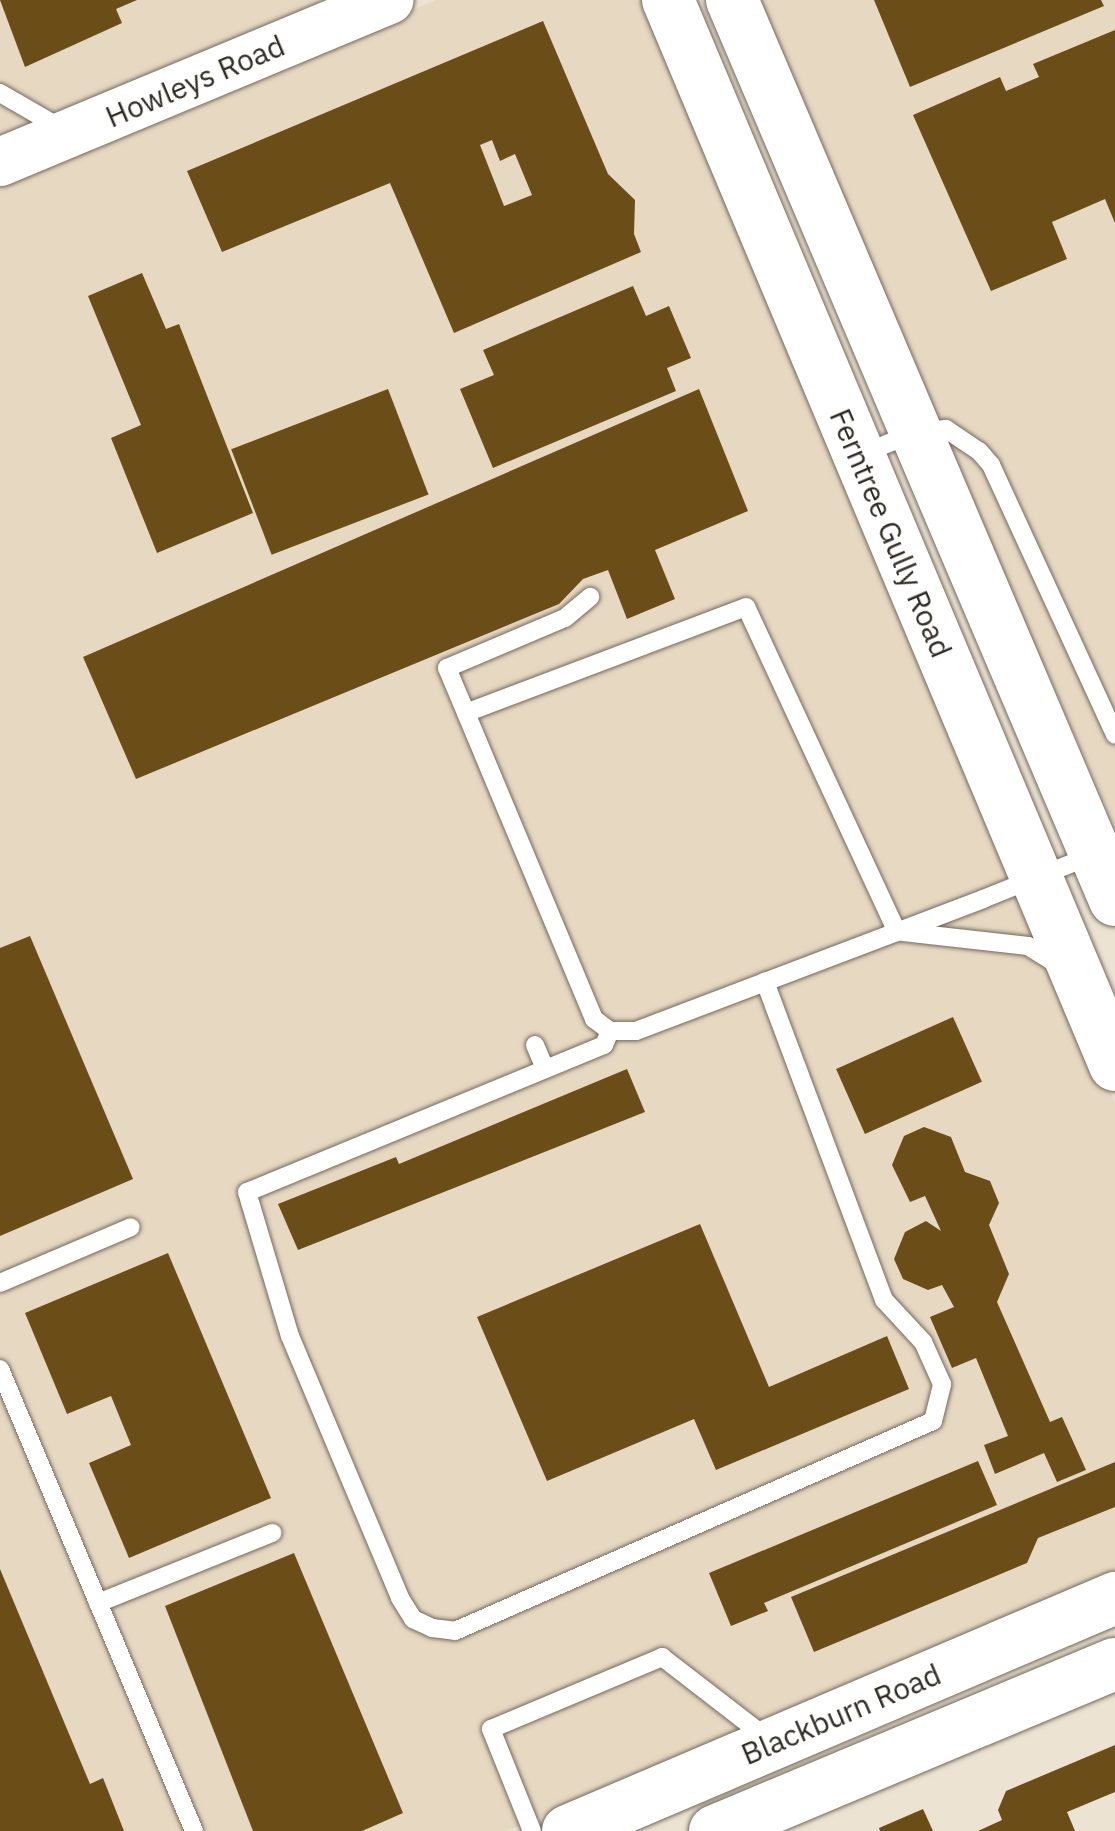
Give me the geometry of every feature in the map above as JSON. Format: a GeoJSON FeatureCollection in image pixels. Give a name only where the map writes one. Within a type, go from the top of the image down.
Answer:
{"type":"FeatureCollection","features":[{"type":"Feature","properties":{"kind":"main road","name":"Ferntree Gully Road"},"geometry":{"type":"LineString","coordinates":[[668,0],[1115,1065]]}},
{"type":"Feature","properties":{"kind":"main road","name":"Ferntree Gully Road"},"geometry":{"type":"LineString","coordinates":[[732,0],[1105,877]]}},
{"type":"Feature","properties":{"kind":"main road","name":"Blackburn Road"},"geometry":{"type":"LineString","coordinates":[[568,1831],[1115,1598]]}},
{"type":"Feature","properties":{"kind":"main road","name":"Blackburn Road"},"geometry":{"type":"LineString","coordinates":[[716,1831],[1115,1664]]}},
{"type":"Feature","properties":{"kind":"street","name":"Howleys Road"},"geometry":{"type":"LineString","coordinates":[[0,162],[390,0]]}},
{"type":"Feature","properties":{"kind":"lane"},"geometry":{"type":"LineString","coordinates":[[0,92],[69,133]]}},
{"type":"Feature","properties":{"kind":"lane"},"geometry":{"type":"LineString","coordinates":[[858,456],[916,432],[946,429],[992,464],[1115,735]]}},
{"type":"Feature","properties":{"kind":"lane"},"geometry":{"type":"LineString","coordinates":[[590,597],[565,618],[447,668],[594,1019],[610,1031],[636,1031],[1036,878],[1105,877]]}},
{"type":"Feature","properties":{"kind":"lane"},"geometry":{"type":"LineString","coordinates":[[466,713],[746,607],[897,932]]}},
{"type":"Feature","properties":{"kind":"lane"},"geometry":{"type":"LineString","coordinates":[[897,932],[1028,946],[1082,988]]}},
{"type":"Feature","properties":{"kind":"lane"},"geometry":{"type":"LineString","coordinates":[[610,1031],[604,1045],[247,1192],[290,1336],[393,1580],[413,1619],[432,1628],[455,1630],[878,1451],[933,1421],[942,1384],[922,1342],[884,1300],[765,982]]}},
{"type":"Feature","properties":{"kind":"lane"},"geometry":{"type":"LineString","coordinates":[[535,1044],[545,1069]]}},
{"type":"Feature","properties":{"kind":"lane"},"geometry":{"type":"LineString","coordinates":[[0,1283],[131,1227]]}},
{"type":"Feature","properties":{"kind":"lane"},"geometry":{"type":"LineString","coordinates":[[0,1369],[194,1831]]}},
{"type":"Feature","properties":{"kind":"lane"},"geometry":{"type":"LineString","coordinates":[[98,1603],[272,1534]]}},
{"type":"Feature","properties":{"kind":"lane"},"geometry":{"type":"LineString","coordinates":[[532,1831],[491,1729],[662,1657],[774,1743]]}},
{"type":"Feature","properties":{"kind":"shaded area"},"geometry":{"type":"Polygon","coordinates":[[[0,0],[325,0],[0,135],[0,0]]]}},
{"type":"Feature","properties":{"kind":"shaded area"},"geometry":{"type":"Polygon","coordinates":[[[436,0],[650,0],[1115,1103],[1115,1575],[506,1831],[0,1831],[0,187],[436,0]]]}},
{"type":"Feature","properties":{"kind":"shaded area"},"geometry":{"type":"Polygon","coordinates":[[[750,0],[1115,0],[1115,826],[750,0]]]}},
{"type":"Feature","properties":{"kind":"building"},"geometry":{"type":"Polygon","coordinates":[[[0,0],[137,0],[116,9],[122,23],[25,67],[0,0]]]}},
{"type":"Feature","properties":{"kind":"building"},"geometry":{"type":"Polygon","coordinates":[[[874,0],[1101,0],[1104,6],[910,87],[874,0]]]}},
{"type":"Feature","properties":{"kind":"building"},"geometry":{"type":"Polygon","coordinates":[[[543,21],[608,174],[635,200],[634,234],[641,252],[454,333],[390,183],[222,252],[187,171],[543,21]],[[492,140],[480,145],[504,206],[532,195],[515,154],[500,161],[492,140]]]}},
{"type":"Feature","properties":{"kind":"building"},"geometry":{"type":"Polygon","coordinates":[[[1115,30],[1115,223],[1105,199],[1052,222],[1067,259],[991,291],[913,115],[1000,77],[1006,91],[1039,77],[1033,64],[1115,30]]]}},
{"type":"Feature","properties":{"kind":"building"},"geometry":{"type":"Polygon","coordinates":[[[142,273],[166,329],[179,324],[253,513],[157,553],[111,438],[141,425],[88,296],[142,273]]]}},
{"type":"Feature","properties":{"kind":"building"},"geometry":{"type":"Polygon","coordinates":[[[633,286],[646,316],[669,306],[691,358],[667,368],[676,391],[493,468],[460,389],[494,375],[483,350],[633,286]]]}},
{"type":"Feature","properties":{"kind":"building"},"geometry":{"type":"Polygon","coordinates":[[[388,389],[428,494],[272,555],[231,449],[388,389]]]}},
{"type":"Feature","properties":{"kind":"building"},"geometry":{"type":"Polygon","coordinates":[[[699,389],[748,511],[655,550],[675,599],[627,619],[608,570],[583,579],[559,604],[136,779],[83,657],[699,389]]]}},
{"type":"Feature","properties":{"kind":"building"},"geometry":{"type":"Polygon","coordinates":[[[30,936],[133,1179],[0,1236],[0,948],[30,936]]]}},
{"type":"Feature","properties":{"kind":"building"},"geometry":{"type":"Polygon","coordinates":[[[953,1017],[982,1082],[865,1134],[836,1069],[953,1017]]]}},
{"type":"Feature","properties":{"kind":"building"},"geometry":{"type":"Polygon","coordinates":[[[627,1069],[645,1112],[298,1250],[278,1204],[396,1157],[399,1164],[627,1069]]]}},
{"type":"Feature","properties":{"kind":"building"},"geometry":{"type":"Polygon","coordinates":[[[924,1127],[951,1137],[965,1172],[990,1181],[999,1203],[989,1225],[1009,1274],[997,1302],[1050,1422],[1062,1417],[1086,1470],[1057,1482],[1044,1453],[995,1474],[984,1445],[1008,1436],[976,1358],[952,1368],[930,1317],[954,1307],[942,1285],[928,1290],[903,1279],[894,1259],[905,1232],[926,1221],[941,1231],[925,1196],[910,1202],[892,1165],[904,1136],[924,1127]]]}},
{"type":"Feature","properties":{"kind":"building"},"geometry":{"type":"Polygon","coordinates":[[[700,1224],[769,1387],[887,1336],[909,1389],[716,1470],[694,1419],[547,1481],[477,1317],[700,1224]]]}},
{"type":"Feature","properties":{"kind":"building"},"geometry":{"type":"Polygon","coordinates":[[[168,1253],[271,1498],[129,1558],[89,1463],[131,1445],[111,1396],[67,1414],[25,1313],[168,1253]]]}},
{"type":"Feature","properties":{"kind":"building"},"geometry":{"type":"Polygon","coordinates":[[[978,1461],[997,1505],[764,1603],[768,1611],[731,1626],[709,1573],[978,1461]]]}},
{"type":"Feature","properties":{"kind":"building"},"geometry":{"type":"Polygon","coordinates":[[[1115,1462],[1115,1507],[1038,1538],[1027,1563],[814,1652],[791,1597],[1115,1462]]]}},
{"type":"Feature","properties":{"kind":"building"},"geometry":{"type":"Polygon","coordinates":[[[294,1553],[403,1813],[362,1831],[253,1831],[165,1606],[294,1553]]]}},
{"type":"Feature","properties":{"kind":"building"},"geometry":{"type":"Polygon","coordinates":[[[0,1569],[90,1784],[103,1778],[124,1831],[0,1831],[0,1569]]]}},
{"type":"Feature","properties":{"kind":"building"},"geometry":{"type":"Polygon","coordinates":[[[1115,1745],[1115,1792],[1067,1812],[1075,1831],[978,1831],[1002,1820],[998,1810],[1006,1791],[1115,1745]]]}},
{"type":"Feature","properties":{"kind":"building"},"geometry":{"type":"Polygon","coordinates":[[[923,1809],[933,1831],[880,1831],[879,1828],[923,1809]]]}}]}
